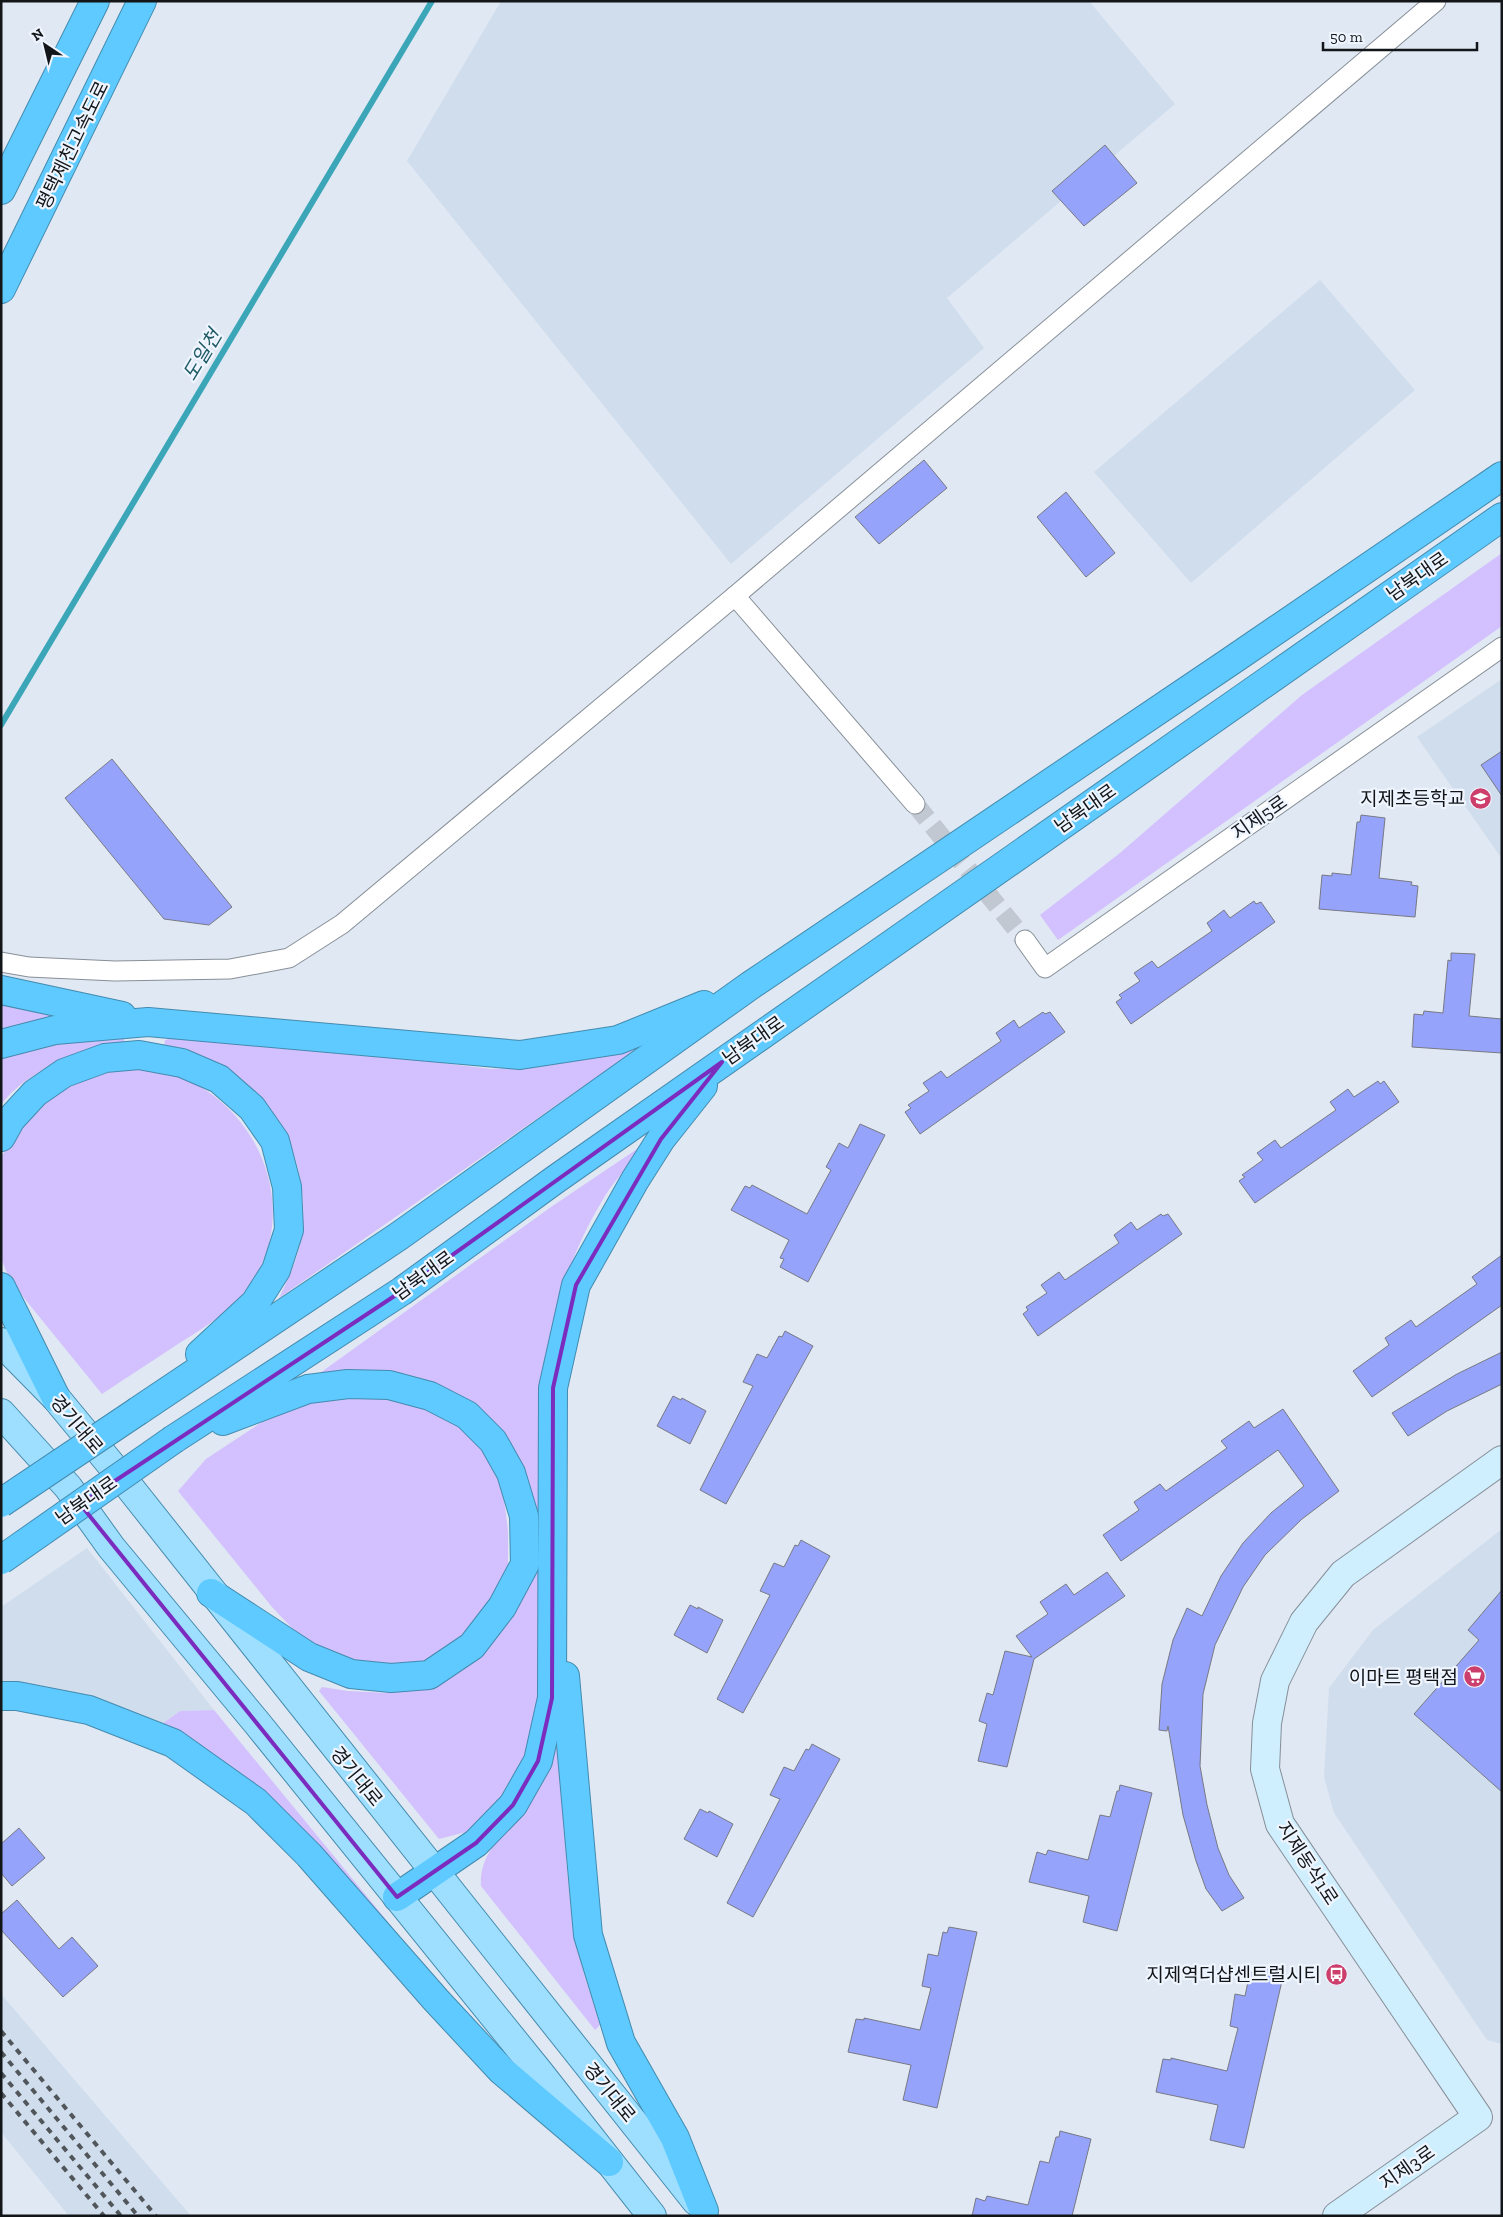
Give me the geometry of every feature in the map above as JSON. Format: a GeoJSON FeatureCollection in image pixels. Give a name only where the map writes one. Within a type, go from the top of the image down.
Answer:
{"type":"FeatureCollection","features":[{"type":"Feature","properties":{"kind":"highway"},"geometry":{"type":"LineString","coordinates":[[1,190],[95,1]]}},
{"type":"Feature","properties":{"kind":"highway","name":"평택제천고속도로"},"geometry":{"type":"LineString","coordinates":[[1,289],[142,1]]}},
{"type":"Feature","properties":{"kind":"highway","name":"남북대로"},"geometry":{"type":"LineString","coordinates":[[1,1503],[399,1236],[751,984],[1248,650],[1502,476]]}},
{"type":"Feature","properties":{"kind":"highway","name":"남북대로"},"geometry":{"type":"LineString","coordinates":[[1,1560],[174,1439],[402,1291],[556,1178],[1502,517]]}},
{"type":"Feature","properties":{"kind":"highway"},"geometry":{"type":"LineString","coordinates":[[1,990],[148,1022],[520,1054],[618,1040],[751,984]]}},
{"type":"Feature","properties":{"kind":"highway"},"geometry":{"type":"LineString","coordinates":[[1,1044],[55,1030],[148,1022]]}},
{"type":"Feature","properties":{"kind":"highway"},"geometry":{"type":"LineString","coordinates":[[1,1137],[11,1119],[35,1093],[64,1073],[105,1058],[139,1055],[182,1063],[219,1079],[252,1108],[274,1141],[287,1187],[289,1230],[276,1270],[255,1302],[138,1412]]}},
{"type":"Feature","properties":{"kind":"highway"},"geometry":{"type":"LineString","coordinates":[[397,1897],[476,1843],[513,1805],[538,1761],[552,1698],[553,1388],[576,1285],[661,1139],[722,1062]]}},
{"type":"Feature","properties":{"kind":"highway"},"geometry":{"type":"LineString","coordinates":[[1,1287],[56,1398]]}},
{"type":"Feature","properties":{"kind":"highway"},"geometry":{"type":"LineString","coordinates":[[174,1439],[308,1389],[348,1384],[389,1384],[430,1396],[467,1415],[493,1440],[511,1473],[524,1516],[525,1564],[502,1607],[472,1646],[429,1674],[392,1678],[351,1674],[310,1657],[211,1593]]}},
{"type":"Feature","properties":{"kind":"highway"},"geometry":{"type":"LineString","coordinates":[[553,1563],[574,1767],[588,1935],[621,2043],[676,2138],[706,2213]]}},
{"type":"Feature","properties":{"kind":"highway"},"geometry":{"type":"LineString","coordinates":[[1,1696],[17,1696],[89,1710],[173,1743],[256,1802],[309,1855],[436,2000],[501,2070],[609,2162]]}},
{"type":"Feature","properties":{"kind":"main road","name":"경기대로"},"geometry":{"type":"LineString","coordinates":[[1,1342],[56,1398],[127,1484],[211,1593],[706,2213]]}},
{"type":"Feature","properties":{"kind":"main road"},"geometry":{"type":"LineString","coordinates":[[1,1413],[68,1487],[111,1547],[257,1723],[652,2216]]}},
{"type":"Feature","properties":{"kind":"street"},"geometry":{"type":"LineString","coordinates":[[1,962],[29,967],[115,971],[230,969],[290,958],[342,924],[735,596],[1436,1]]}},
{"type":"Feature","properties":{"kind":"street"},"geometry":{"type":"LineString","coordinates":[[735,596],[915,804]]}},
{"type":"Feature","properties":{"kind":"street","name":"지제5로"},"geometry":{"type":"LineString","coordinates":[[1025,940],[1044,968],[1502,647]]}},
{"type":"Feature","properties":{"kind":"street","name":"지제동삭1로"},"geometry":{"type":"LineString","coordinates":[[1478,2117],[1280,1824],[1265,1769],[1267,1723],[1275,1681],[1304,1622],[1343,1574],[1502,1460]]}},
{"type":"Feature","properties":{"kind":"street","name":"지제3로"},"geometry":{"type":"LineString","coordinates":[[1337,2216],[1478,2117]]}},
{"type":"Feature","properties":{"kind":"highlighted area"},"geometry":{"type":"Polygon","coordinates":[[[722,1062],[661,1139],[576,1285],[553,1388],[552,1698],[538,1761],[513,1805],[476,1843],[397,1897],[80,1504],[402,1291],[722,1062]]]}},
{"type":"Feature","properties":{"kind":"shaded area"},"geometry":{"type":"Polygon","coordinates":[[[501,1],[1089,1],[1175,104],[947,298],[984,348],[731,564],[407,161],[501,1]]]}},
{"type":"Feature","properties":{"kind":"shaded area"},"geometry":{"type":"Polygon","coordinates":[[[1320,280],[1415,390],[1191,583],[1094,472],[1320,280]]]}},
{"type":"Feature","properties":{"kind":"shaded area"},"geometry":{"type":"Polygon","coordinates":[[[1502,553],[1502,626],[1058,940],[1040,915],[1120,853],[1302,695],[1502,553]]]}},
{"type":"Feature","properties":{"kind":"shaded area","name":"지제초등학교"},"geometry":{"type":"Polygon","coordinates":[[[1502,679],[1502,859],[1417,737],[1502,679]]]}},
{"type":"Feature","properties":{"kind":"shaded area"},"geometry":{"type":"Polygon","coordinates":[[[1,1003],[56,1016],[1,1031],[1,1003]]]}},
{"type":"Feature","properties":{"kind":"shaded area"},"geometry":{"type":"Polygon","coordinates":[[[124,1037],[124,1045],[82,1052],[49,1066],[16,1089],[1,1105],[1,1057],[39,1044],[124,1037]]]}},
{"type":"Feature","properties":{"kind":"shaded area"},"geometry":{"type":"Polygon","coordinates":[[[173,1038],[327,1049],[491,1069],[538,1067],[637,1043],[640,1047],[279,1298],[298,1254],[303,1204],[299,1171],[288,1141],[272,1113],[251,1089],[226,1069],[197,1055],[164,1047],[165,1040],[173,1038]]]}},
{"type":"Feature","properties":{"kind":"shaded area"},"geometry":{"type":"Polygon","coordinates":[[[113,1068],[149,1069],[170,1073],[202,1088],[229,1109],[251,1136],[265,1167],[272,1200],[271,1233],[261,1266],[241,1296],[234,1303],[203,1328],[102,1394],[24,1298],[6,1271],[1,1258],[1,1158],[26,1118],[65,1085],[113,1068]]]}},
{"type":"Feature","properties":{"kind":"shaded area"},"geometry":{"type":"Polygon","coordinates":[[[640,1147],[641,1150],[606,1194],[579,1246],[569,1270],[555,1317],[545,1366],[542,1392],[547,1652],[528,1763],[502,1805],[470,1831],[439,1839],[319,1691],[322,1687],[348,1691],[387,1693],[434,1686],[477,1654],[532,1514],[468,1408],[313,1378],[551,1207],[640,1147]]]}},
{"type":"Feature","properties":{"kind":"shaded area"},"geometry":{"type":"Polygon","coordinates":[[[326,1395],[406,1398],[451,1419],[483,1449],[497,1475],[504,1499],[508,1531],[508,1565],[490,1606],[463,1640],[423,1666],[390,1667],[344,1660],[311,1648],[272,1607],[178,1491],[206,1459],[265,1420],[326,1395]]]}},
{"type":"Feature","properties":{"kind":"shaded area"},"geometry":{"type":"Polygon","coordinates":[[[1502,1529],[1502,2044],[1487,2040],[1334,1813],[1324,1777],[1329,1688],[1373,1630],[1502,1529]]]}},
{"type":"Feature","properties":{"kind":"shaded area"},"geometry":{"type":"Polygon","coordinates":[[[87,1548],[214,1710],[180,1711],[162,1724],[1,1690],[1,1607],[87,1548]]]}},
{"type":"Feature","properties":{"kind":"shaded area"},"geometry":{"type":"Polygon","coordinates":[[[214,1710],[397,1933],[394,1934],[162,1724],[180,1711],[214,1710]]]}},
{"type":"Feature","properties":{"kind":"shaded area"},"geometry":{"type":"Polygon","coordinates":[[[556,1746],[559,1747],[567,1870],[574,1936],[600,2025],[595,2030],[481,1886],[482,1873],[490,1851],[532,1798],[544,1777],[556,1746]]]}},
{"type":"Feature","properties":{"kind":"shaded area"},"geometry":{"type":"Polygon","coordinates":[[[1,1994],[191,2216],[69,2216],[1,2132],[1,1994]]]}},
{"type":"Feature","properties":{"kind":"building"},"geometry":{"type":"Polygon","coordinates":[[[1105,145],[1137,183],[1084,226],[1052,191],[1105,145]]]}},
{"type":"Feature","properties":{"kind":"building"},"geometry":{"type":"Polygon","coordinates":[[[924,460],[947,488],[879,544],[855,517],[924,460]]]}},
{"type":"Feature","properties":{"kind":"building"},"geometry":{"type":"Polygon","coordinates":[[[1066,492],[1115,553],[1086,577],[1037,517],[1066,492]]]}},
{"type":"Feature","properties":{"kind":"building"},"geometry":{"type":"Polygon","coordinates":[[[1502,751],[1502,796],[1481,765],[1502,751]]]}},
{"type":"Feature","properties":{"kind":"building"},"geometry":{"type":"Polygon","coordinates":[[[112,759],[232,907],[209,925],[164,919],[65,798],[112,759]]]}},
{"type":"Feature","properties":{"kind":"building"},"geometry":{"type":"Polygon","coordinates":[[[1361,815],[1385,818],[1379,878],[1412,882],[1411,885],[1418,886],[1415,917],[1319,909],[1322,875],[1332,876],[1332,873],[1351,875],[1357,822],[1360,822],[1361,815]]]}},
{"type":"Feature","properties":{"kind":"building"},"geometry":{"type":"Polygon","coordinates":[[[1254,901],[1256,904],[1261,902],[1275,922],[1131,1024],[1116,1002],[1122,998],[1119,995],[1140,981],[1134,973],[1152,961],[1158,968],[1212,931],[1207,923],[1224,910],[1230,918],[1254,901]]]}},
{"type":"Feature","properties":{"kind":"building"},"geometry":{"type":"Polygon","coordinates":[[[1451,953],[1475,954],[1469,1016],[1502,1019],[1502,1053],[1412,1047],[1414,1014],[1423,1015],[1424,1011],[1443,1013],[1448,960],[1451,961],[1451,953]]]}},
{"type":"Feature","properties":{"kind":"building"},"geometry":{"type":"Polygon","coordinates":[[[1043,1012],[1045,1014],[1050,1012],[1065,1032],[920,1134],[905,1112],[911,1108],[908,1105],[929,1091],[923,1083],[941,1071],[947,1078],[1001,1041],[996,1033],[1014,1020],[1019,1028],[1043,1012]]]}},
{"type":"Feature","properties":{"kind":"building"},"geometry":{"type":"Polygon","coordinates":[[[1378,1081],[1380,1084],[1384,1081],[1399,1102],[1255,1203],[1239,1181],[1245,1177],[1242,1175],[1263,1160],[1257,1153],[1275,1140],[1281,1148],[1336,1110],[1330,1102],[1348,1089],[1354,1097],[1378,1081]]]}},
{"type":"Feature","properties":{"kind":"building"},"geometry":{"type":"Polygon","coordinates":[[[860,1124],[885,1135],[808,1282],[780,1267],[784,1259],[780,1258],[789,1240],[731,1210],[745,1186],[750,1188],[752,1185],[807,1214],[831,1170],[826,1167],[839,1143],[848,1148],[860,1124]]]}},
{"type":"Feature","properties":{"kind":"building"},"geometry":{"type":"Polygon","coordinates":[[[1161,1214],[1163,1216],[1168,1214],[1182,1234],[1038,1336],[1023,1314],[1028,1310],[1026,1307],[1047,1293],[1041,1285],[1059,1272],[1065,1280],[1119,1243],[1114,1235],[1131,1222],[1137,1230],[1161,1214]]]}},
{"type":"Feature","properties":{"kind":"building"},"geometry":{"type":"Polygon","coordinates":[[[1502,1255],[1502,1305],[1372,1397],[1353,1371],[1389,1345],[1385,1338],[1411,1320],[1416,1327],[1477,1284],[1472,1277],[1502,1255]]]}},
{"type":"Feature","properties":{"kind":"building"},"geometry":{"type":"Polygon","coordinates":[[[785,1331],[813,1346],[726,1504],[700,1490],[753,1386],[743,1382],[757,1354],[767,1358],[779,1336],[782,1337],[785,1331]]]}},
{"type":"Feature","properties":{"kind":"building"},"geometry":{"type":"Polygon","coordinates":[[[1502,1352],[1502,1384],[1447,1411],[1408,1436],[1392,1413],[1457,1374],[1502,1352]]]}},
{"type":"Feature","properties":{"kind":"building"},"geometry":{"type":"Polygon","coordinates":[[[673,1396],[681,1400],[682,1398],[706,1411],[690,1444],[657,1426],[673,1396]]]}},
{"type":"Feature","properties":{"kind":"building"},"geometry":{"type":"Polygon","coordinates":[[[1283,1409],[1339,1491],[1302,1519],[1265,1555],[1243,1587],[1215,1645],[1203,1694],[1200,1766],[1207,1805],[1218,1848],[1229,1875],[1244,1898],[1222,1911],[1206,1889],[1196,1861],[1183,1815],[1168,1726],[1167,1731],[1159,1730],[1162,1684],[1173,1640],[1187,1608],[1202,1616],[1221,1576],[1243,1543],[1271,1513],[1304,1486],[1278,1450],[1121,1561],[1103,1535],[1139,1510],[1134,1502],[1160,1484],[1166,1491],[1227,1448],[1221,1441],[1249,1421],[1254,1428],[1283,1409]]]}},
{"type":"Feature","properties":{"kind":"building"},"geometry":{"type":"Polygon","coordinates":[[[801,1540],[830,1556],[743,1713],[717,1699],[770,1595],[760,1591],[774,1563],[784,1567],[795,1545],[798,1546],[801,1540]]]}},
{"type":"Feature","properties":{"kind":"building"},"geometry":{"type":"Polygon","coordinates":[[[1107,1572],[1125,1596],[1034,1659],[1007,1767],[978,1761],[987,1724],[979,1721],[987,1693],[993,1695],[1005,1651],[1032,1657],[1016,1636],[1048,1614],[1040,1602],[1066,1584],[1074,1595],[1107,1572]]]}},
{"type":"Feature","properties":{"kind":"building","name":"이마트 평택점"},"geometry":{"type":"Polygon","coordinates":[[[1502,1590],[1502,1792],[1414,1714],[1479,1640],[1468,1630],[1502,1590]]]}},
{"type":"Feature","properties":{"kind":"building"},"geometry":{"type":"Polygon","coordinates":[[[690,1605],[723,1620],[707,1653],[674,1635],[690,1605]]]}},
{"type":"Feature","properties":{"kind":"building"},"geometry":{"type":"Polygon","coordinates":[[[812,1744],[840,1759],[753,1917],[727,1903],[780,1799],[770,1795],[784,1767],[794,1771],[806,1749],[809,1750],[812,1744]]]}},
{"type":"Feature","properties":{"kind":"building"},"geometry":{"type":"Polygon","coordinates":[[[1120,1785],[1152,1793],[1117,1931],[1083,1922],[1089,1896],[1029,1882],[1037,1852],[1046,1855],[1048,1850],[1088,1860],[1100,1815],[1110,1817],[1120,1785]]]}},
{"type":"Feature","properties":{"kind":"building"},"geometry":{"type":"Polygon","coordinates":[[[700,1809],[708,1813],[709,1811],[733,1824],[717,1857],[684,1839],[700,1809]]]}},
{"type":"Feature","properties":{"kind":"building"},"geometry":{"type":"Polygon","coordinates":[[[19,1828],[45,1858],[12,1886],[1,1873],[1,1844],[19,1828]]]}},
{"type":"Feature","properties":{"kind":"building"},"geometry":{"type":"Polygon","coordinates":[[[17,1900],[59,1949],[72,1937],[98,1966],[63,1997],[1,1930],[1,1914],[17,1900]]]}},
{"type":"Feature","properties":{"kind":"building"},"geometry":{"type":"Polygon","coordinates":[[[949,1927],[977,1932],[937,2108],[903,2100],[911,2065],[848,2052],[856,2019],[864,2020],[864,2018],[920,2030],[931,1988],[922,1986],[928,1954],[938,1956],[943,1932],[947,1933],[949,1927]]]}},
{"type":"Feature","properties":{"kind":"building"},"geometry":{"type":"Polygon","coordinates":[[[1256,1967],[1284,1972],[1244,2148],[1210,2140],[1218,2105],[1156,2092],[1163,2059],[1171,2060],[1171,2058],[1227,2071],[1238,2028],[1230,2026],[1235,1994],[1245,1996],[1250,1972],[1254,1973],[1256,1967]]]}},
{"type":"Feature","properties":{"kind":"building"},"geometry":{"type":"Polygon","coordinates":[[[1060,2131],[1091,2139],[1072,2216],[972,2216],[976,2198],[985,2201],[987,2196],[1028,2205],[1040,2161],[1049,2163],[1056,2137],[1059,2137],[1060,2131]]]}},
{"type":"Feature","properties":{"kind":"waterway","name":"도일천"},"geometry":{"type":"LineString","coordinates":[[1,725],[432,1]]}},
{"type":"Feature","properties":{"kind":"tunnel"},"geometry":{"type":"LineString","coordinates":[[915,804],[1025,940]]}},
{"type":"Feature","properties":{"kind":"railway"},"geometry":{"type":"LineString","coordinates":[[1,2031],[156,2216]]}},
{"type":"Feature","properties":{"kind":"railway"},"geometry":{"type":"LineString","coordinates":[[1,2052],[138,2216]]}},
{"type":"Feature","properties":{"kind":"railway"},"geometry":{"type":"LineString","coordinates":[[1,2073],[121,2216]]}},
{"type":"Feature","properties":{"kind":"railway"},"geometry":{"type":"LineString","coordinates":[[1,2093],[104,2216]]}},
{"type":"Feature","properties":{"kind":"place","name":"지제초등학교"},"geometry":{"type":"Point","coordinates":[1481,798]}},
{"type":"Feature","properties":{"kind":"place","name":"이마트 평택점"},"geometry":{"type":"Point","coordinates":[1474,1677]}},
{"type":"Feature","properties":{"kind":"place","name":"지제역더샵센트럴시티"},"geometry":{"type":"Point","coordinates":[1337,1974]}}]}
